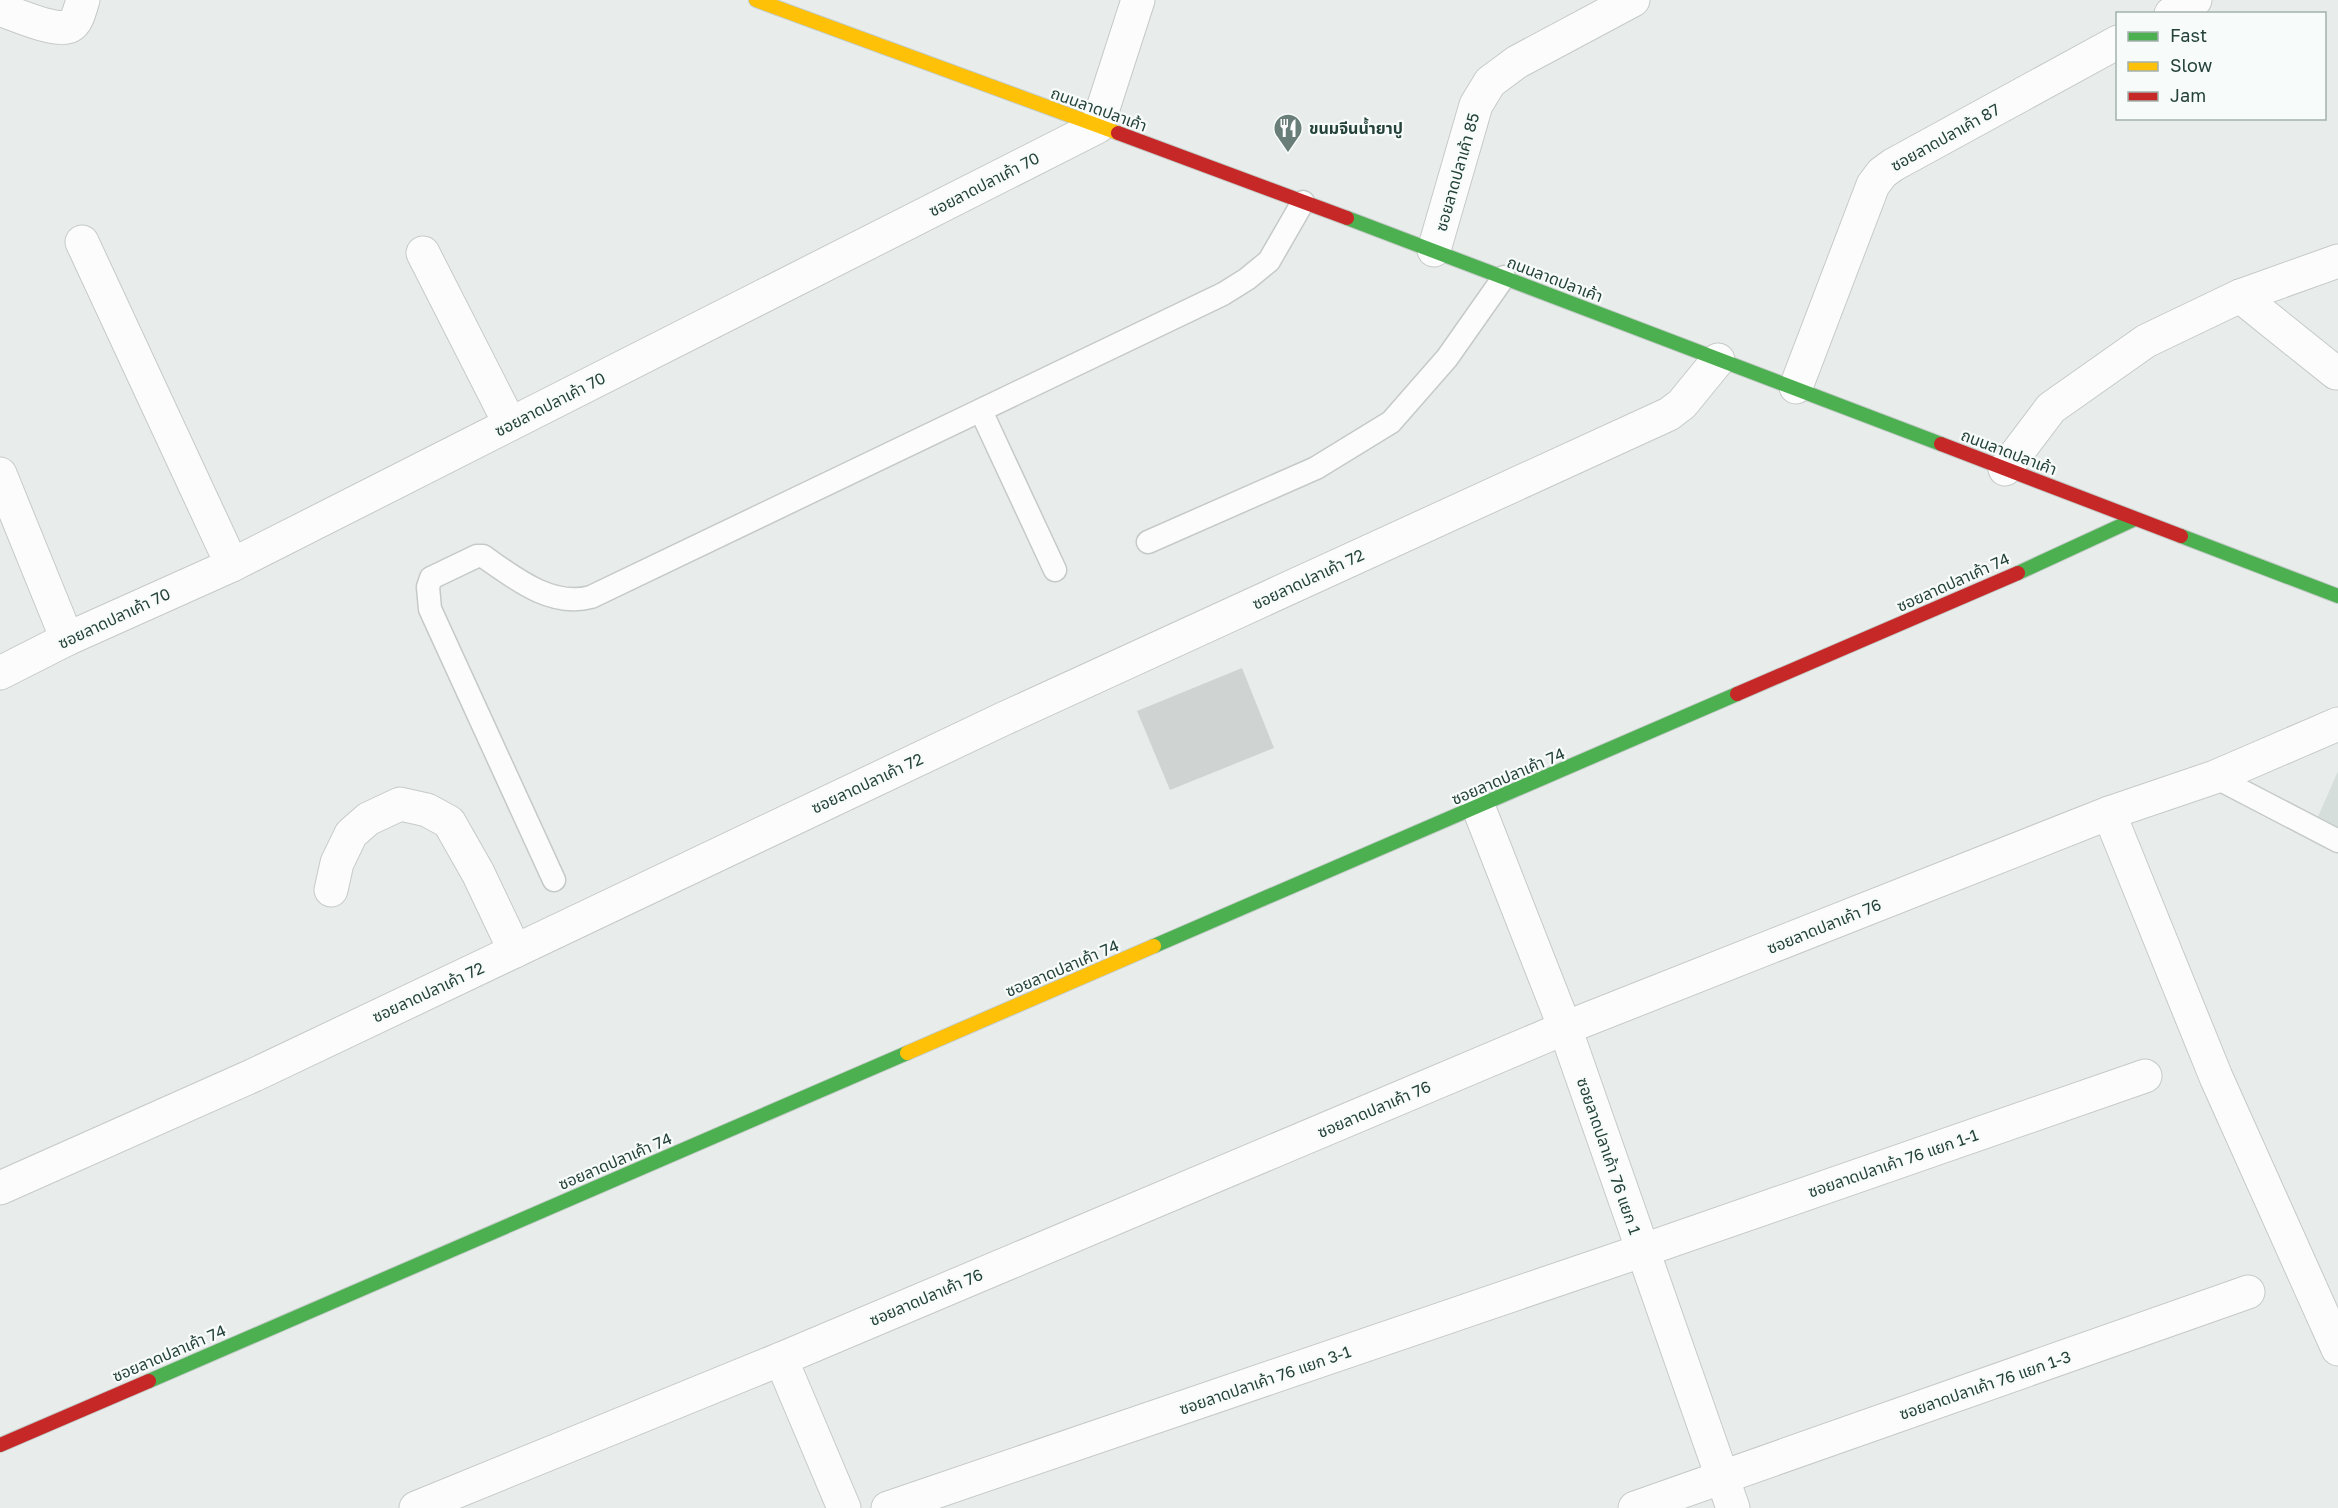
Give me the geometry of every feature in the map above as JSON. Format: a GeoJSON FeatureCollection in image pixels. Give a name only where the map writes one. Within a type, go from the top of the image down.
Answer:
{"type":"FeatureCollection","features":[{"type":"Feature","properties":{"kind":"street"},"geometry":{"type":"LineString","coordinates":[[0,9],[60,28],[71,26],[83,0]]}},
{"type":"Feature","properties":{"kind":"street","name":"ถนนลาดปลาเค้า"},"geometry":{"type":"LineString","coordinates":[[756,0],[1434,250],[1718,360],[1797,387],[2338,596]]}},
{"type":"Feature","properties":{"kind":"street"},"geometry":{"type":"LineString","coordinates":[[1097,127],[1138,0]]}},
{"type":"Feature","properties":{"kind":"street","name":"ซอยลาดปลาเค้า 85"},"geometry":{"type":"LineString","coordinates":[[1434,250],[1476,105],[1490,82],[1517,62],[1633,0]]}},
{"type":"Feature","properties":{"kind":"street"},"geometry":{"type":"LineString","coordinates":[[2174,12],[2195,0]]}},
{"type":"Feature","properties":{"kind":"street","name":"ซอยลาดปลาเค้า 87"},"geometry":{"type":"LineString","coordinates":[[1797,387],[1873,185],[1881,173],[2116,43]]}},
{"type":"Feature","properties":{"kind":"street","name":"ซอยลาดปลาเค้า 70"},"geometry":{"type":"LineString","coordinates":[[0,673],[67,639],[232,565],[1097,127]]}},
{"type":"Feature","properties":{"kind":"street"},"geometry":{"type":"LineString","coordinates":[[82,242],[232,565]]}},
{"type":"Feature","properties":{"kind":"street"},"geometry":{"type":"LineString","coordinates":[[423,252],[510,424]]}},
{"type":"Feature","properties":{"kind":"street"},"geometry":{"type":"LineString","coordinates":[[2005,469],[2051,408],[2146,340],[2240,296],[2338,261]]}},
{"type":"Feature","properties":{"kind":"street"},"geometry":{"type":"LineString","coordinates":[[2240,296],[2337,366]]}},
{"type":"Feature","properties":{"kind":"street","name":"ซอยลาดปลาเค้า 72"},"geometry":{"type":"LineString","coordinates":[[0,1188],[254,1075],[1003,719],[1669,414],[1683,404],[1718,360]]}},
{"type":"Feature","properties":{"kind":"street"},"geometry":{"type":"LineString","coordinates":[[0,474],[67,639]]}},
{"type":"Feature","properties":{"kind":"street","name":"ซอยลาดปลาเค้า 74"},"geometry":{"type":"LineString","coordinates":[[0,1445],[2011,576],[2135,519]]}},
{"type":"Feature","properties":{"kind":"street","name":"ซอยลาดปลาเค้า 76"},"geometry":{"type":"LineString","coordinates":[[416,1508],[781,1359],[1565,1028],[2109,813],[2215,777],[2338,724]]}},
{"type":"Feature","properties":{"kind":"street"},"geometry":{"type":"LineString","coordinates":[[331,890],[337,863],[351,834],[368,819],[400,804],[427,810],[449,822],[478,873],[515,951]]}},
{"type":"Feature","properties":{"kind":"street","name":"ซอยลาดปลาเค้า 76 แยก 1"},"geometry":{"type":"LineString","coordinates":[[1479,806],[1565,1028],[1641,1251],[1733,1508]]}},
{"type":"Feature","properties":{"kind":"street"},"geometry":{"type":"LineString","coordinates":[[2109,813],[2216,1077],[2338,1349]]}},
{"type":"Feature","properties":{"kind":"street","name":"ซอยลาดปลาเค้า 76 แยก 1-1"},"geometry":{"type":"LineString","coordinates":[[1641,1251],[2145,1076]]}},
{"type":"Feature","properties":{"kind":"street","name":"ซอยลาดปลาเค้า 76 แยก 3-1"},"geometry":{"type":"LineString","coordinates":[[888,1508],[1641,1251]]}},
{"type":"Feature","properties":{"kind":"street","name":"ซอยลาดปลาเค้า 76 แยก 1-3"},"geometry":{"type":"LineString","coordinates":[[1635,1508],[2248,1292]]}},
{"type":"Feature","properties":{"kind":"street"},"geometry":{"type":"LineString","coordinates":[[781,1359],[844,1508]]}},
{"type":"Feature","properties":{"kind":"lane"},"geometry":{"type":"LineString","coordinates":[[554,879],[430,609],[428,587],[431,578],[477,556],[483,556],[517,580],[542,592],[580,600],[591,597],[1223,294],[1247,279],[1269,261],[1303,202]]}},
{"type":"Feature","properties":{"kind":"lane"},"geometry":{"type":"LineString","coordinates":[[1148,542],[1316,468],[1391,422],[1447,358],[1504,277]]}},
{"type":"Feature","properties":{"kind":"lane"},"geometry":{"type":"LineString","coordinates":[[981,411],[1054,570]]}},
{"type":"Feature","properties":{"kind":"lane"},"geometry":{"type":"LineString","coordinates":[[2215,777],[2338,841]]}},
{"type":"Feature","properties":{"kind":"shaded area"},"geometry":{"type":"Polygon","coordinates":[[[2338,771],[2338,841],[2313,828],[2338,771]]]}},
{"type":"Feature","properties":{"kind":"building"},"geometry":{"type":"Polygon","coordinates":[[[1242,668],[1274,748],[1170,790],[1137,711],[1242,668]]]}},
{"type":"Feature","properties":{"kind":"traffic: fast"},"geometry":{"type":"LineString","coordinates":[[1347,218],[1941,444]]}},
{"type":"Feature","properties":{"kind":"traffic: fast"},"geometry":{"type":"LineString","coordinates":[[2018,573],[2135,519]]}},
{"type":"Feature","properties":{"kind":"traffic: fast"},"geometry":{"type":"LineString","coordinates":[[2181,536],[2338,596]]}},
{"type":"Feature","properties":{"kind":"traffic: fast"},"geometry":{"type":"LineString","coordinates":[[1154,946],[1737,694]]}},
{"type":"Feature","properties":{"kind":"traffic: fast"},"geometry":{"type":"LineString","coordinates":[[149,1381],[907,1053]]}},
{"type":"Feature","properties":{"kind":"traffic: slow"},"geometry":{"type":"LineString","coordinates":[[756,0],[1118,133]]}},
{"type":"Feature","properties":{"kind":"traffic: slow"},"geometry":{"type":"LineString","coordinates":[[907,1053],[1154,946]]}},
{"type":"Feature","properties":{"kind":"traffic: jam"},"geometry":{"type":"LineString","coordinates":[[1118,133],[1347,218]]}},
{"type":"Feature","properties":{"kind":"traffic: jam"},"geometry":{"type":"LineString","coordinates":[[1941,444],[2181,536]]}},
{"type":"Feature","properties":{"kind":"traffic: jam"},"geometry":{"type":"LineString","coordinates":[[1737,694],[2018,573]]}},
{"type":"Feature","properties":{"kind":"traffic: jam"},"geometry":{"type":"LineString","coordinates":[[0,1445],[149,1381]]}},
{"type":"Feature","properties":{"kind":"place","name":"ขนมจีนน้ำยาปู"},"geometry":{"type":"Point","coordinates":[1288,154]}}]}
